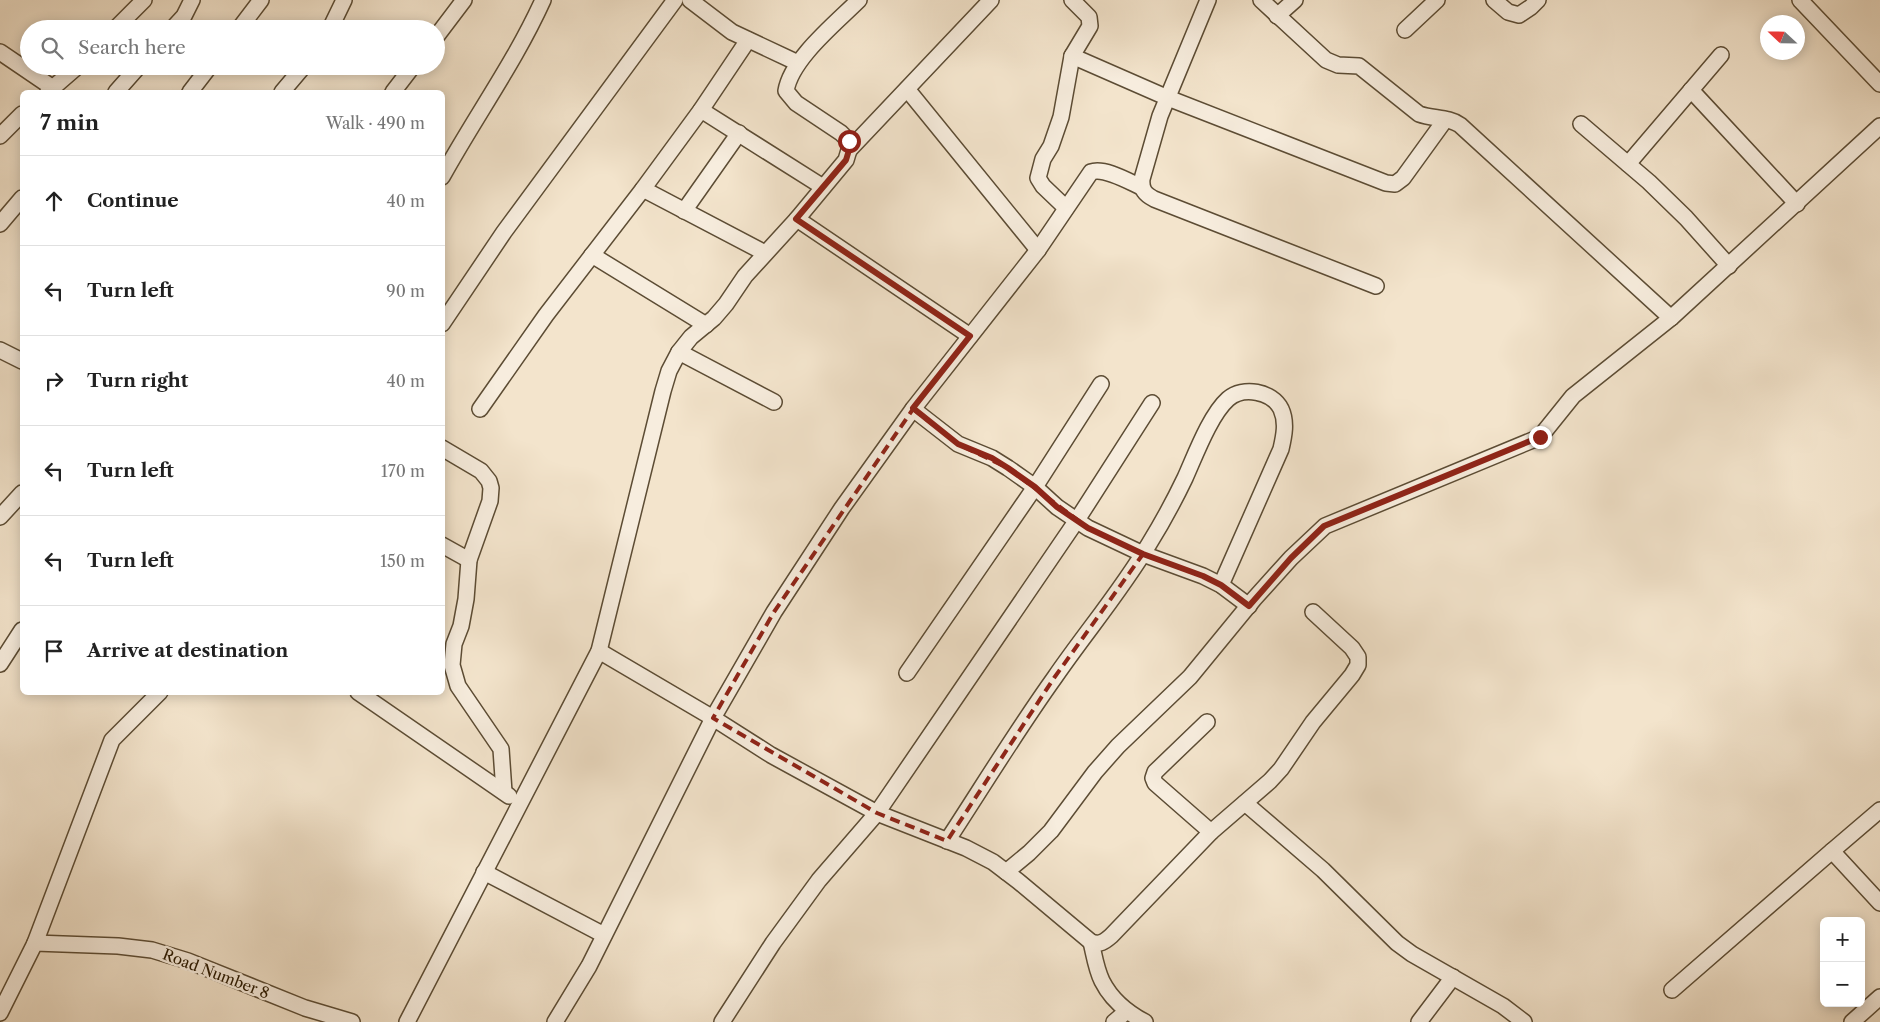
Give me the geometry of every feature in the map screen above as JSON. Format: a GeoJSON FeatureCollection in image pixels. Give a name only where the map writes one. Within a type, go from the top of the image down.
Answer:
{"type":"FeatureCollection","features":[{"type":"Feature","properties":{"kind":"street"},"geometry":{"type":"LineString","coordinates":[[124,20],[144,0]]}},
{"type":"Feature","properties":{"kind":"street"},"geometry":{"type":"LineString","coordinates":[[180,20],[192,0]]}},
{"type":"Feature","properties":{"kind":"street"},"geometry":{"type":"LineString","coordinates":[[246,20],[261,0]]}},
{"type":"Feature","properties":{"kind":"street"},"geometry":{"type":"LineString","coordinates":[[334,20],[344,0]]}},
{"type":"Feature","properties":{"kind":"street"},"geometry":{"type":"LineString","coordinates":[[445,25],[464,0]]}},
{"type":"Feature","properties":{"kind":"street"},"geometry":{"type":"LineString","coordinates":[[445,172],[533,21],[543,0]]}},
{"type":"Feature","properties":{"kind":"street"},"geometry":{"type":"LineString","coordinates":[[445,320],[504,232],[675,0]]}},
{"type":"Feature","properties":{"kind":"street"},"geometry":{"type":"LineString","coordinates":[[690,0],[708,5],[732,32],[798,63]]}},
{"type":"Feature","properties":{"kind":"street"},"geometry":{"type":"LineString","coordinates":[[407,1022],[599,651],[669,371],[679,352],[691,337],[706,325],[726,304],[745,276],[846,160],[849,141],[841,133],[796,103],[786,91],[787,81],[798,63],[859,0]]}},
{"type":"Feature","properties":{"kind":"street"},"geometry":{"type":"LineString","coordinates":[[849,150],[991,0]]}},
{"type":"Feature","properties":{"kind":"street"},"geometry":{"type":"LineString","coordinates":[[1066,208],[1043,186],[1038,178],[1043,159],[1051,146],[1061,117],[1072,56],[1090,26],[1089,17],[1072,0]]}},
{"type":"Feature","properties":{"kind":"street"},"geometry":{"type":"LineString","coordinates":[[1208,0],[1158,125],[1142,179],[1141,187],[1145,194],[1154,200],[1376,286]]}},
{"type":"Feature","properties":{"kind":"street"},"geometry":{"type":"LineString","coordinates":[[1260,0],[1326,60],[1338,65],[1359,66],[1419,114],[1429,118],[1453,120],[1460,125],[1671,318]]}},
{"type":"Feature","properties":{"kind":"street"},"geometry":{"type":"LineString","coordinates":[[1277,16],[1295,0]]}},
{"type":"Feature","properties":{"kind":"street"},"geometry":{"type":"LineString","coordinates":[[1405,30],[1437,0]]}},
{"type":"Feature","properties":{"kind":"street"},"geometry":{"type":"LineString","coordinates":[[1494,0],[1508,12],[1519,15],[1538,0]]}},
{"type":"Feature","properties":{"kind":"street"},"geometry":{"type":"LineString","coordinates":[[1800,0],[1880,84]]}},
{"type":"Feature","properties":{"kind":"street"},"geometry":{"type":"LineString","coordinates":[[480,409],[546,315],[701,110],[748,40]]}},
{"type":"Feature","properties":{"kind":"street"},"geometry":{"type":"LineString","coordinates":[[0,52],[20,67]]}},
{"type":"Feature","properties":{"kind":"street"},"geometry":{"type":"LineString","coordinates":[[1628,164],[1722,55]]}},
{"type":"Feature","properties":{"kind":"street"},"geometry":{"type":"LineString","coordinates":[[1072,56],[1168,98],[1386,183],[1395,184],[1403,178],[1445,120]]}},
{"type":"Feature","properties":{"kind":"street"},"geometry":{"type":"LineString","coordinates":[[30,75],[50,90],[68,75]]}},
{"type":"Feature","properties":{"kind":"street"},"geometry":{"type":"LineString","coordinates":[[118,90],[131,75]]}},
{"type":"Feature","properties":{"kind":"street"},"geometry":{"type":"LineString","coordinates":[[192,90],[203,75]]}},
{"type":"Feature","properties":{"kind":"street"},"geometry":{"type":"LineString","coordinates":[[284,90],[296,75]]}},
{"type":"Feature","properties":{"kind":"street"},"geometry":{"type":"LineString","coordinates":[[395,90],[406,75]]}},
{"type":"Feature","properties":{"kind":"street"},"geometry":{"type":"LineString","coordinates":[[907,89],[1038,250]]}},
{"type":"Feature","properties":{"kind":"street"},"geometry":{"type":"LineString","coordinates":[[1691,90],[1797,204]]}},
{"type":"Feature","properties":{"kind":"street"},"geometry":{"type":"LineString","coordinates":[[701,110],[824,187]]}},
{"type":"Feature","properties":{"kind":"street"},"geometry":{"type":"LineString","coordinates":[[2,131],[20,116]]}},
{"type":"Feature","properties":{"kind":"street"},"geometry":{"type":"LineString","coordinates":[[1581,124],[1628,164],[1686,218],[1729,266]]}},
{"type":"Feature","properties":{"kind":"street"},"geometry":{"type":"LineString","coordinates":[[1006,872],[1030,853],[1118,746],[1190,677],[1291,558],[1324,526],[1540,437],[1574,396],[1671,318],[1880,126]]}},
{"type":"Feature","properties":{"kind":"street"},"geometry":{"type":"LineString","coordinates":[[684,211],[739,133]]}},
{"type":"Feature","properties":{"kind":"street"},"geometry":{"type":"LineString","coordinates":[[555,1022],[589,966],[713,718],[774,612],[842,508],[913,408],[1038,250],[1091,172],[1098,169],[1141,187]]}},
{"type":"Feature","properties":{"kind":"street"},"geometry":{"type":"LineString","coordinates":[[643,189],[765,253]]}},
{"type":"Feature","properties":{"kind":"street"},"geometry":{"type":"LineString","coordinates":[[0,224],[20,200]]}},
{"type":"Feature","properties":{"kind":"street"},"geometry":{"type":"LineString","coordinates":[[796,219],[970,336]]}},
{"type":"Feature","properties":{"kind":"street"},"geometry":{"type":"LineString","coordinates":[[592,256],[706,325]]}},
{"type":"Feature","properties":{"kind":"street"},"geometry":{"type":"LineString","coordinates":[[0,350],[20,360]]}},
{"type":"Feature","properties":{"kind":"street"},"geometry":{"type":"LineString","coordinates":[[679,352],[774,402]]}},
{"type":"Feature","properties":{"kind":"street"},"geometry":{"type":"LineString","coordinates":[[907,673],[1035,487],[1101,384]]}},
{"type":"Feature","properties":{"kind":"street"},"geometry":{"type":"LineString","coordinates":[[947,841],[1054,678],[1123,585],[1143,554],[1177,494],[1219,409],[1229,398],[1237,394],[1250,392],[1262,394],[1274,399],[1280,407],[1285,419],[1284,435],[1280,449],[1221,585]]}},
{"type":"Feature","properties":{"kind":"street"},"geometry":{"type":"LineString","coordinates":[[722,1022],[773,943],[819,880],[877,812],[1077,520],[1152,403]]}},
{"type":"Feature","properties":{"kind":"street"},"geometry":{"type":"LineString","coordinates":[[913,408],[946,436],[973,451],[992,458],[1035,487],[1077,520],[1100,534],[1143,554],[1203,576],[1221,585],[1249,606]]}},
{"type":"Feature","properties":{"kind":"street"},"geometry":{"type":"LineString","coordinates":[[445,450],[481,471],[489,481],[490,501],[469,560],[466,598],[461,626],[448,640],[458,686],[501,749],[504,792]]}},
{"type":"Feature","properties":{"kind":"street"},"geometry":{"type":"LineString","coordinates":[[0,517],[20,495]]}},
{"type":"Feature","properties":{"kind":"street"},"geometry":{"type":"LineString","coordinates":[[445,547],[469,560]]}},
{"type":"Feature","properties":{"kind":"street"},"geometry":{"type":"LineString","coordinates":[[599,651],[713,718],[771,755],[877,812],[966,848],[993,862],[1091,942],[1097,944],[1102,943],[1111,936],[1211,832],[1281,769],[1313,722],[1352,676],[1358,665],[1358,657],[1352,648],[1313,612]]}},
{"type":"Feature","properties":{"kind":"street"},"geometry":{"type":"LineString","coordinates":[[0,664],[20,633]]}},
{"type":"Feature","properties":{"kind":"street"},"geometry":{"type":"LineString","coordinates":[[0,1013],[34,943],[112,740],[157,695]]}},
{"type":"Feature","properties":{"kind":"street"},"geometry":{"type":"LineString","coordinates":[[362,695],[521,803]]}},
{"type":"Feature","properties":{"kind":"street"},"geometry":{"type":"LineString","coordinates":[[1207,722],[1155,772],[1153,778],[1155,783],[1211,832]]}},
{"type":"Feature","properties":{"kind":"street"},"geometry":{"type":"LineString","coordinates":[[1245,803],[1323,870],[1398,943],[1412,954],[1504,1006],[1524,1022]]}},
{"type":"Feature","properties":{"kind":"street"},"geometry":{"type":"LineString","coordinates":[[1672,990],[1880,810]]}},
{"type":"Feature","properties":{"kind":"street"},"geometry":{"type":"LineString","coordinates":[[1832,850],[1880,903]]}},
{"type":"Feature","properties":{"kind":"street"},"geometry":{"type":"LineString","coordinates":[[484,872],[604,935]]}},
{"type":"Feature","properties":{"kind":"street"},"geometry":{"type":"LineString","coordinates":[[1091,942],[1102,980],[1113,997],[1127,1011],[1145,1022]]}},
{"type":"Feature","properties":{"kind":"street","name":"Road Number 8"},"geometry":{"type":"LineString","coordinates":[[34,943],[118,946],[152,950],[188,961],[305,1008],[352,1022]]}},
{"type":"Feature","properties":{"kind":"street"},"geometry":{"type":"LineString","coordinates":[[1419,1022],[1454,977]]}},
{"type":"Feature","properties":{"kind":"street"},"geometry":{"type":"LineString","coordinates":[[1852,1022],[1880,997]]}},
{"type":"Feature","properties":{"kind":"street"},"geometry":{"type":"LineString","coordinates":[[1114,1022],[1127,1011]]}},
{"type":"Feature","properties":{"kind":"highlighted area"},"geometry":{"type":"Polygon","coordinates":[[[913,409],[958,444],[1008,468],[1088,528],[1143,554],[1054,678],[947,841],[877,813],[713,718],[774,612],[913,409]]]}},
{"type":"Feature","properties":{"kind":"route"},"geometry":{"type":"LineString","coordinates":[[849,141],[846,160],[796,219],[970,336],[913,408],[946,436],[958,444],[992,458],[1008,468],[1035,487],[1057,507],[1088,528],[1143,554],[1203,576],[1221,585],[1249,606],[1291,558],[1324,526],[1540,437]]}}]}
